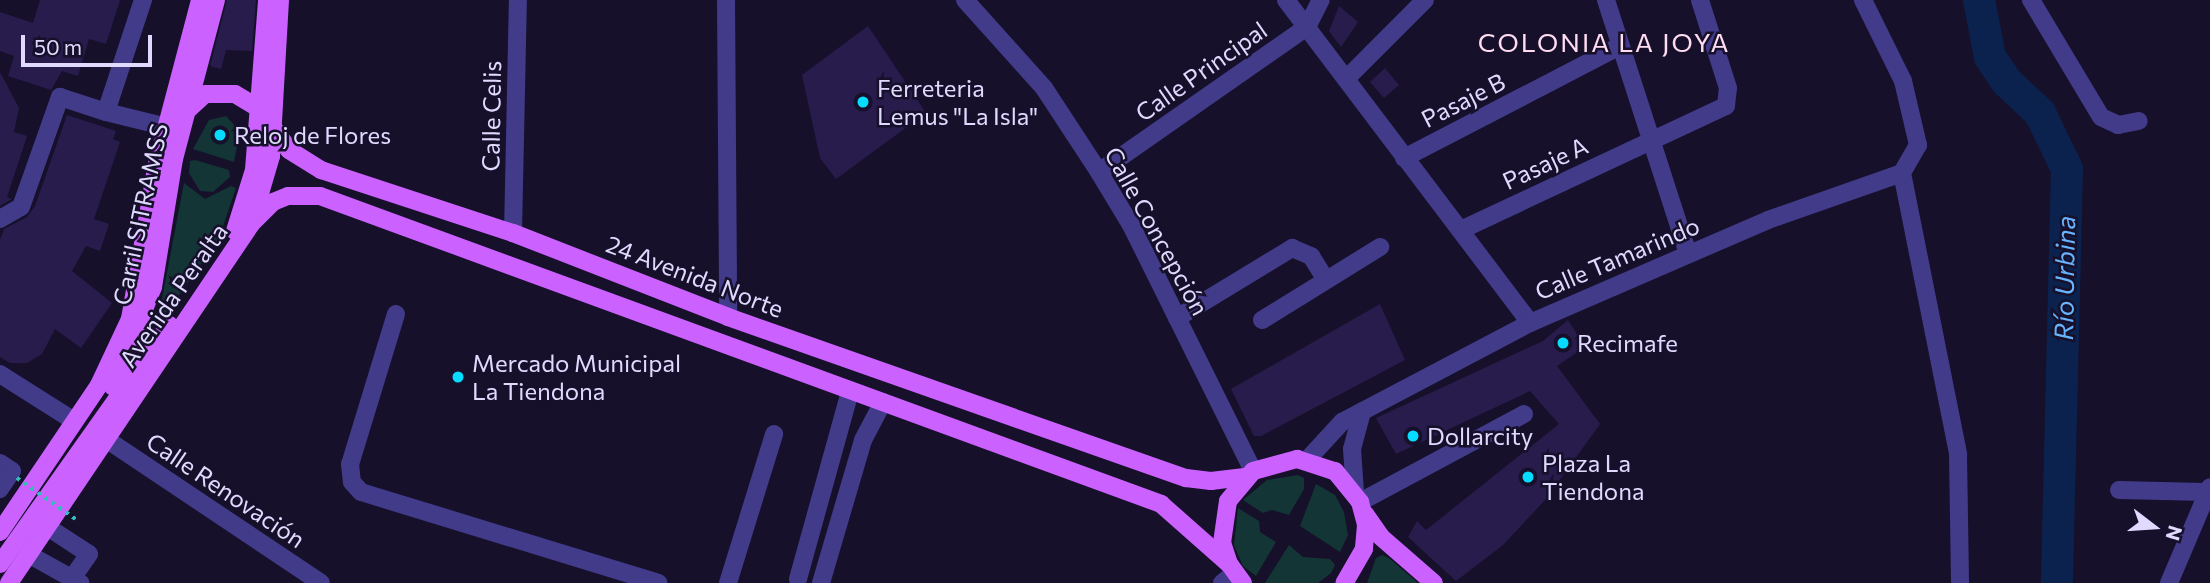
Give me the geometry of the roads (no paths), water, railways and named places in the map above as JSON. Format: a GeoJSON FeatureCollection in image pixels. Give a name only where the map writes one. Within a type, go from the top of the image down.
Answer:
{"type":"FeatureCollection","features":[{"type":"Feature","properties":{"kind":"main road","name":"Avenida Peralta"},"geometry":{"type":"LineString","coordinates":[[1,528],[99,385],[130,319],[166,129],[200,0]]}},
{"type":"Feature","properties":{"kind":"main road","name":"Carril SITRAMSS"},"geometry":{"type":"LineString","coordinates":[[97,434],[146,312],[187,108],[216,0]]}},
{"type":"Feature","properties":{"kind":"main road","name":"Carril SITRAMSS"},"geometry":{"type":"LineString","coordinates":[[0,565],[97,434],[228,244],[241,219],[266,116],[267,0]]}},
{"type":"Feature","properties":{"kind":"main road","name":"Avenida Peralta"},"geometry":{"type":"LineString","coordinates":[[9,583],[46,526],[97,434],[207,294],[251,224],[267,181],[266,116],[280,0]]}},
{"type":"Feature","properties":{"kind":"main road","name":"24 Avenida Norte"},"geometry":{"type":"LineString","coordinates":[[166,129],[205,94],[218,91],[235,94],[266,116],[289,150],[321,170],[513,233],[728,317],[1186,478],[1211,481],[1249,474],[1276,461],[1307,460]]}},
{"type":"Feature","properties":{"kind":"main road"},"geometry":{"type":"LineString","coordinates":[[251,224],[281,199],[320,196],[1161,504],[1233,576]]}},
{"type":"Feature","properties":{"kind":"main road"},"geometry":{"type":"LineString","coordinates":[[1307,460],[1335,471],[1360,502],[1381,537],[1434,583]]}},
{"type":"Feature","properties":{"kind":"main road"},"geometry":{"type":"LineString","coordinates":[[1233,576],[1222,522],[1228,501],[1249,474]]}},
{"type":"Feature","properties":{"kind":"main road"},"geometry":{"type":"LineString","coordinates":[[1346,582],[1364,549],[1360,502]]}},
{"type":"Feature","properties":{"kind":"street"},"geometry":{"type":"LineString","coordinates":[[106,113],[143,0]]}},
{"type":"Feature","properties":{"kind":"street","name":"Calle Celis"},"geometry":{"type":"LineString","coordinates":[[513,233],[518,0]]}},
{"type":"Feature","properties":{"kind":"street"},"geometry":{"type":"LineString","coordinates":[[726,0],[728,317]]}},
{"type":"Feature","properties":{"kind":"street","name":"Calle Concepción"},"geometry":{"type":"LineString","coordinates":[[965,0],[1044,88],[1099,172],[1177,318],[1249,474]]}},
{"type":"Feature","properties":{"kind":"street"},"geometry":{"type":"LineString","coordinates":[[1286,0],[1347,78],[1404,158],[1463,229],[1530,323]]}},
{"type":"Feature","properties":{"kind":"street","name":"Calle Principal"},"geometry":{"type":"LineString","coordinates":[[1099,172],[1307,27],[1321,0]]}},
{"type":"Feature","properties":{"kind":"street"},"geometry":{"type":"LineString","coordinates":[[1347,78],[1425,0]]}},
{"type":"Feature","properties":{"kind":"street"},"geometry":{"type":"LineString","coordinates":[[1605,0],[1618,47],[1688,254]]}},
{"type":"Feature","properties":{"kind":"street","name":"Pasaje A"},"geometry":{"type":"LineString","coordinates":[[1463,229],[1726,106],[1728,88],[1700,0]]}},
{"type":"Feature","properties":{"kind":"street"},"geometry":{"type":"LineString","coordinates":[[1863,0],[1903,81],[1918,145],[1902,173],[1958,454],[1960,583]]}},
{"type":"Feature","properties":{"kind":"street"},"geometry":{"type":"LineString","coordinates":[[2031,0],[2101,117],[2118,125],[2138,121]]}},
{"type":"Feature","properties":{"kind":"street","name":"Pasaje B"},"geometry":{"type":"LineString","coordinates":[[1404,158],[1618,47]]}},
{"type":"Feature","properties":{"kind":"street"},"geometry":{"type":"LineString","coordinates":[[0,219],[13,216],[21,207],[60,97],[166,129]]}},
{"type":"Feature","properties":{"kind":"street","name":"Calle Tamarindo"},"geometry":{"type":"LineString","coordinates":[[1307,460],[1342,422],[1530,323],[1768,220],[1902,173]]}},
{"type":"Feature","properties":{"kind":"street"},"geometry":{"type":"LineString","coordinates":[[1262,320],[1380,247]]}},
{"type":"Feature","properties":{"kind":"street"},"geometry":{"type":"LineString","coordinates":[[1177,318],[1292,248],[1311,256],[1326,281]]}},
{"type":"Feature","properties":{"kind":"street"},"geometry":{"type":"LineString","coordinates":[[396,314],[350,464],[352,482],[361,492],[658,583]]}},
{"type":"Feature","properties":{"kind":"street"},"geometry":{"type":"LineString","coordinates":[[0,374],[74,421]]}},
{"type":"Feature","properties":{"kind":"street"},"geometry":{"type":"LineString","coordinates":[[802,581],[850,391]]}},
{"type":"Feature","properties":{"kind":"street"},"geometry":{"type":"LineString","coordinates":[[821,583],[863,440],[883,402]]}},
{"type":"Feature","properties":{"kind":"street"},"geometry":{"type":"LineString","coordinates":[[1362,411],[1352,449],[1360,502],[1524,414]]}},
{"type":"Feature","properties":{"kind":"street"},"geometry":{"type":"LineString","coordinates":[[728,583],[774,433]]}},
{"type":"Feature","properties":{"kind":"street","name":"Calle Renovación"},"geometry":{"type":"LineString","coordinates":[[97,434],[321,583]]}},
{"type":"Feature","properties":{"kind":"street"},"geometry":{"type":"LineString","coordinates":[[0,463],[12,471],[0,489]]}},
{"type":"Feature","properties":{"kind":"street"},"geometry":{"type":"LineString","coordinates":[[2119,490],[2208,489],[2169,583]]}},
{"type":"Feature","properties":{"kind":"street"},"geometry":{"type":"LineString","coordinates":[[28,554],[76,580],[89,554],[46,526]]}},
{"type":"Feature","properties":{"kind":"waterway","name":"Río Urbina"},"geometry":{"type":"LineString","coordinates":[[1979,0],[1990,57],[2006,81],[2040,113],[2067,169],[2057,583]]}},
{"type":"Feature","properties":{"kind":"place","name":"Ferreteria Lemus \"La Isla\""},"geometry":{"type":"Point","coordinates":[863,102]}},
{"type":"Feature","properties":{"kind":"place","name":"Reloj de Flores"},"geometry":{"type":"Point","coordinates":[220,135]}},
{"type":"Feature","properties":{"kind":"place","name":"Recimafe"},"geometry":{"type":"Point","coordinates":[1563,343]}},
{"type":"Feature","properties":{"kind":"place","name":"Mercado Municipal La Tiendona"},"geometry":{"type":"Point","coordinates":[458,377]}},
{"type":"Feature","properties":{"kind":"place","name":"Dollarcity"},"geometry":{"type":"Point","coordinates":[1413,436]}},
{"type":"Feature","properties":{"kind":"place","name":"Plaza La Tiendona"},"geometry":{"type":"Point","coordinates":[1528,477]}},
{"type":"Feature","properties":{"kind":"district","name":"COLONIA LA JOYA"},"geometry":{"type":"Point","coordinates":[1604,42]}}]}
